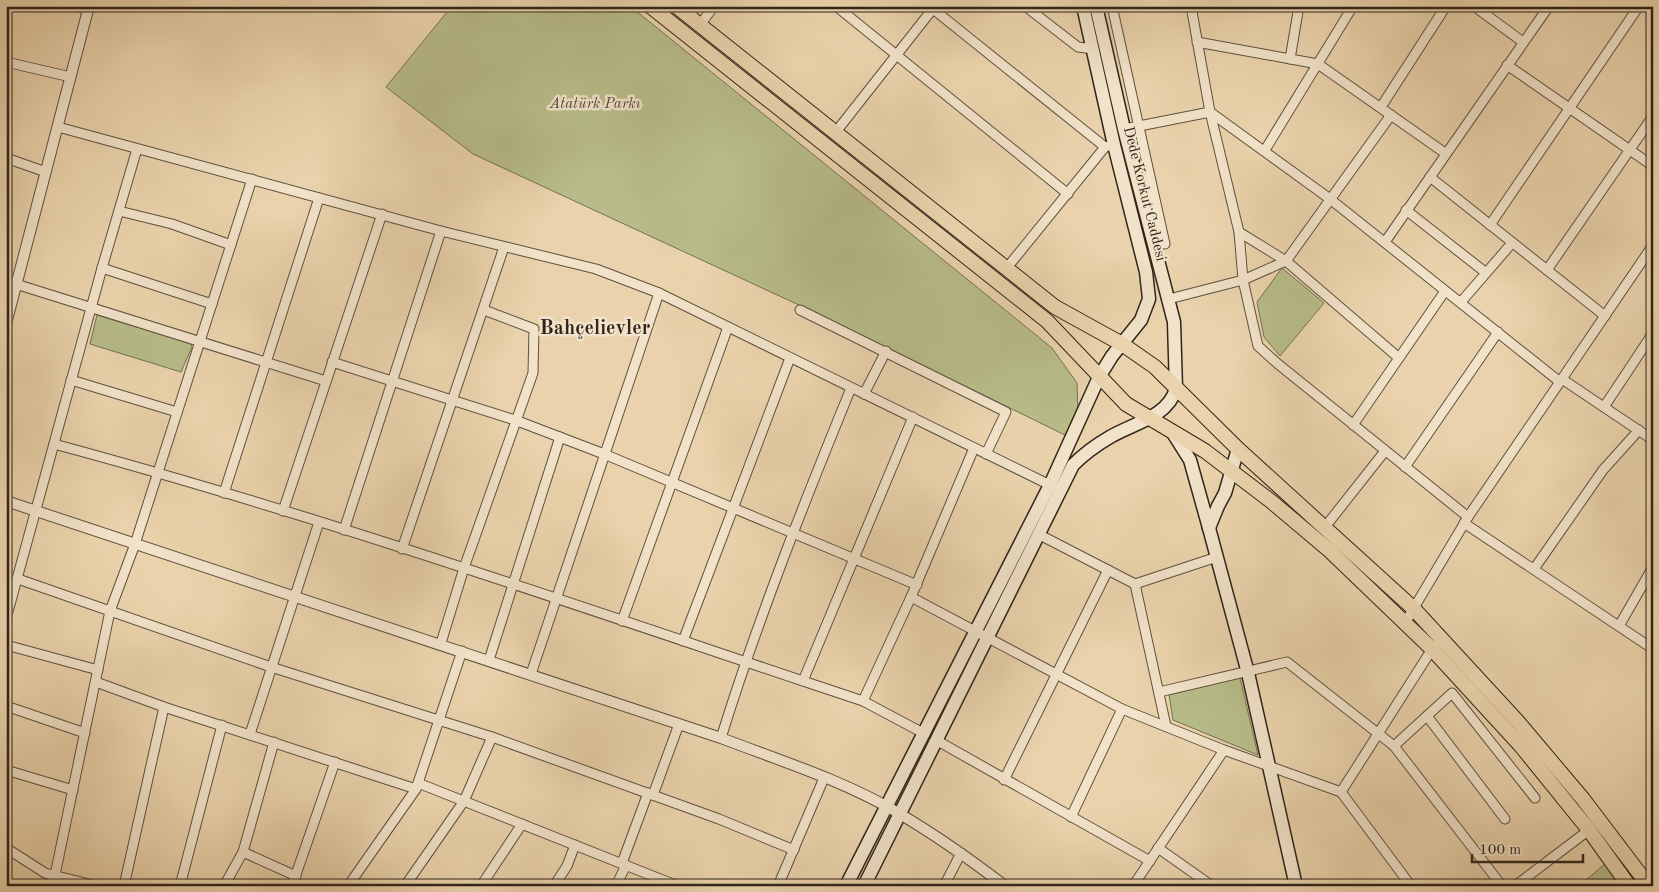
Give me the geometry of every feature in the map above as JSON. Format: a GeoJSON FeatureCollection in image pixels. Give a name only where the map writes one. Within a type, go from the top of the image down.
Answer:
{"type":"FeatureCollection","features":[{"type":"Feature","properties":{"kind":"main road"},"geometry":{"type":"LineString","coordinates":[[650,6],[1047,321],[1085,358],[1099,377],[1126,404],[1205,451],[1233,471],[1330,551],[1405,623],[1436,643],[1518,722],[1583,799],[1649,886]]}},
{"type":"Feature","properties":{"kind":"main road"},"geometry":{"type":"LineString","coordinates":[[676,6],[1055,307],[1122,344],[1155,367],[1238,449],[1413,608],[1436,643],[1589,830],[1629,886]]}},
{"type":"Feature","properties":{"kind":"main road","name":"Dede Korkut Caddesi"},"geometry":{"type":"LineString","coordinates":[[980,634],[1099,377],[1141,320],[1149,299],[1146,272],[1110,146],[1083,6]]}},
{"type":"Feature","properties":{"kind":"main road","name":"Dede Korkut Caddesi"},"geometry":{"type":"LineString","coordinates":[[1096,6],[1155,256],[1169,299],[1174,322],[1176,389]]}},
{"type":"Feature","properties":{"kind":"main road"},"geometry":{"type":"LineString","coordinates":[[864,886],[900,814],[930,737],[980,634],[1038,534],[1073,465],[1087,452],[1110,436],[1164,409],[1173,399],[1176,389]]}},
{"type":"Feature","properties":{"kind":"main road"},"geometry":{"type":"LineString","coordinates":[[1173,432],[1190,460],[1217,557],[1248,673],[1296,886]]}},
{"type":"Feature","properties":{"kind":"main road"},"geometry":{"type":"LineString","coordinates":[[1209,528],[1233,471],[1238,449]]}},
{"type":"Feature","properties":{"kind":"main road"},"geometry":{"type":"LineString","coordinates":[[846,886],[886,806],[930,737]]}},
{"type":"Feature","properties":{"kind":"street"},"geometry":{"type":"LineString","coordinates":[[6,324],[89,8],[76,6]]}},
{"type":"Feature","properties":{"kind":"street"},"geometry":{"type":"LineString","coordinates":[[700,25],[714,6]]}},
{"type":"Feature","properties":{"kind":"street"},"geometry":{"type":"LineString","coordinates":[[836,6],[848,10],[897,54],[1068,194]]}},
{"type":"Feature","properties":{"kind":"street"},"geometry":{"type":"LineString","coordinates":[[1025,6],[1078,47],[1093,50]]}},
{"type":"Feature","properties":{"kind":"street"},"geometry":{"type":"LineString","coordinates":[[1112,6],[1165,244]]}},
{"type":"Feature","properties":{"kind":"street"},"geometry":{"type":"LineString","coordinates":[[1191,6],[1210,112],[1239,232],[1243,280],[1258,346],[1405,467],[1466,520],[1534,570],[1652,647]]}},
{"type":"Feature","properties":{"kind":"street"},"geometry":{"type":"LineString","coordinates":[[1290,59],[1299,6]]}},
{"type":"Feature","properties":{"kind":"street"},"geometry":{"type":"LineString","coordinates":[[1265,150],[1353,6]]}},
{"type":"Feature","properties":{"kind":"street"},"geometry":{"type":"LineString","coordinates":[[1381,107],[1446,6]]}},
{"type":"Feature","properties":{"kind":"street"},"geometry":{"type":"LineString","coordinates":[[1474,6],[1523,42]]}},
{"type":"Feature","properties":{"kind":"street"},"geometry":{"type":"LineString","coordinates":[[1384,242],[1549,6]]}},
{"type":"Feature","properties":{"kind":"street"},"geometry":{"type":"LineString","coordinates":[[1490,225],[1639,6]]}},
{"type":"Feature","properties":{"kind":"street"},"geometry":{"type":"LineString","coordinates":[[835,133],[934,8],[1110,146],[1006,269]]}},
{"type":"Feature","properties":{"kind":"street"},"geometry":{"type":"LineString","coordinates":[[1198,42],[1318,64],[1446,153]]}},
{"type":"Feature","properties":{"kind":"street"},"geometry":{"type":"LineString","coordinates":[[6,62],[71,78]]}},
{"type":"Feature","properties":{"kind":"street"},"geometry":{"type":"LineString","coordinates":[[1507,65],[1653,166]]}},
{"type":"Feature","properties":{"kind":"street"},"geometry":{"type":"LineString","coordinates":[[1124,129],[1140,128],[1210,112],[1265,150],[1330,199],[1561,380],[1653,440]]}},
{"type":"Feature","properties":{"kind":"street"},"geometry":{"type":"LineString","coordinates":[[1169,299],[1243,280],[1286,261],[1391,115]]}},
{"type":"Feature","properties":{"kind":"street"},"geometry":{"type":"LineString","coordinates":[[1547,270],[1653,116]]}},
{"type":"Feature","properties":{"kind":"street"},"geometry":{"type":"LineString","coordinates":[[58,127],[137,150],[596,270],[659,293],[1050,485]]}},
{"type":"Feature","properties":{"kind":"street"},"geometry":{"type":"LineString","coordinates":[[6,619],[91,307],[137,150]]}},
{"type":"Feature","properties":{"kind":"street"},"geometry":{"type":"LineString","coordinates":[[6,158],[46,172]]}},
{"type":"Feature","properties":{"kind":"street"},"geometry":{"type":"LineString","coordinates":[[1430,177],[1605,316]]}},
{"type":"Feature","properties":{"kind":"street"},"geometry":{"type":"LineString","coordinates":[[48,886],[55,875],[110,611],[135,544],[252,180]]}},
{"type":"Feature","properties":{"kind":"street"},"geometry":{"type":"LineString","coordinates":[[224,493],[319,198]]}},
{"type":"Feature","properties":{"kind":"street"},"geometry":{"type":"LineString","coordinates":[[1406,210],[1485,272]]}},
{"type":"Feature","properties":{"kind":"street"},"geometry":{"type":"LineString","coordinates":[[120,211],[172,224],[231,245]]}},
{"type":"Feature","properties":{"kind":"street"},"geometry":{"type":"LineString","coordinates":[[283,511],[382,214]]}},
{"type":"Feature","properties":{"kind":"street"},"geometry":{"type":"LineString","coordinates":[[344,530],[442,231]]}},
{"type":"Feature","properties":{"kind":"street"},"geometry":{"type":"LineString","coordinates":[[1239,232],[1286,261],[1400,358]]}},
{"type":"Feature","properties":{"kind":"street"},"geometry":{"type":"LineString","coordinates":[[1461,302],[1512,242]]}},
{"type":"Feature","properties":{"kind":"street"},"geometry":{"type":"LineString","coordinates":[[1405,623],[1466,520],[1653,245]]}},
{"type":"Feature","properties":{"kind":"street"},"geometry":{"type":"LineString","coordinates":[[402,548],[504,247]]}},
{"type":"Feature","properties":{"kind":"street"},"geometry":{"type":"LineString","coordinates":[[102,268],[212,304]]}},
{"type":"Feature","properties":{"kind":"street"},"geometry":{"type":"LineString","coordinates":[[6,281],[200,340],[326,381]]}},
{"type":"Feature","properties":{"kind":"street"},"geometry":{"type":"LineString","coordinates":[[1353,425],[1445,290]]}},
{"type":"Feature","properties":{"kind":"street"},"geometry":{"type":"LineString","coordinates":[[530,674],[557,599],[659,293]]}},
{"type":"Feature","properties":{"kind":"street"},"geometry":{"type":"LineString","coordinates":[[441,643],[464,568],[533,372],[534,329],[484,310]]}},
{"type":"Feature","properties":{"kind":"street"},"geometry":{"type":"LineString","coordinates":[[800,310],[1006,412],[986,454]]}},
{"type":"Feature","properties":{"kind":"street"},"geometry":{"type":"LineString","coordinates":[[622,620],[728,327]]}},
{"type":"Feature","properties":{"kind":"street"},"geometry":{"type":"LineString","coordinates":[[1405,467],[1498,332]]}},
{"type":"Feature","properties":{"kind":"street"},"geometry":{"type":"LineString","coordinates":[[1604,407],[1653,333]]}},
{"type":"Feature","properties":{"kind":"street"},"geometry":{"type":"LineString","coordinates":[[864,394],[886,351]]}},
{"type":"Feature","properties":{"kind":"street"},"geometry":{"type":"LineString","coordinates":[[683,641],[790,358]]}},
{"type":"Feature","properties":{"kind":"street"},"geometry":{"type":"LineString","coordinates":[[332,362],[393,383],[515,420],[560,437],[917,585]]}},
{"type":"Feature","properties":{"kind":"street"},"geometry":{"type":"LineString","coordinates":[[71,380],[177,412]]}},
{"type":"Feature","properties":{"kind":"street"},"geometry":{"type":"LineString","coordinates":[[721,738],[745,661],[792,534],[851,388]]}},
{"type":"Feature","properties":{"kind":"street"},"geometry":{"type":"LineString","coordinates":[[804,681],[913,417]]}},
{"type":"Feature","properties":{"kind":"street"},"geometry":{"type":"LineString","coordinates":[[1534,570],[1603,470],[1639,430]]}},
{"type":"Feature","properties":{"kind":"street"},"geometry":{"type":"LineString","coordinates":[[489,660],[560,437]]}},
{"type":"Feature","properties":{"kind":"street"},"geometry":{"type":"LineString","coordinates":[[54,444],[158,472],[402,548],[863,701],[1150,861]]}},
{"type":"Feature","properties":{"kind":"street"},"geometry":{"type":"LineString","coordinates":[[863,701],[917,585],[974,448]]}},
{"type":"Feature","properties":{"kind":"street"},"geometry":{"type":"LineString","coordinates":[[1325,527],[1385,451]]}},
{"type":"Feature","properties":{"kind":"street"},"geometry":{"type":"LineString","coordinates":[[6,501],[441,643],[721,738],[824,778],[886,806],[961,853],[1004,886]]}},
{"type":"Feature","properties":{"kind":"street"},"geometry":{"type":"LineString","coordinates":[[250,734],[319,522]]}},
{"type":"Feature","properties":{"kind":"street"},"geometry":{"type":"LineString","coordinates":[[1038,534],[1136,584],[1217,557]]}},
{"type":"Feature","properties":{"kind":"street"},"geometry":{"type":"LineString","coordinates":[[1620,626],[1653,567]]}},
{"type":"Feature","properties":{"kind":"street"},"geometry":{"type":"LineString","coordinates":[[1004,780],[1108,570]]}},
{"type":"Feature","properties":{"kind":"street"},"geometry":{"type":"LineString","coordinates":[[18,579],[271,667],[492,738],[651,794],[794,850]]}},
{"type":"Feature","properties":{"kind":"street"},"geometry":{"type":"LineString","coordinates":[[1136,584],[1166,726]]}},
{"type":"Feature","properties":{"kind":"street"},"geometry":{"type":"LineString","coordinates":[[911,597],[1122,709],[1224,750],[1341,792],[1411,886]]}},
{"type":"Feature","properties":{"kind":"street"},"geometry":{"type":"LineString","coordinates":[[1341,792],[1436,643]]}},
{"type":"Feature","properties":{"kind":"street"},"geometry":{"type":"LineString","coordinates":[[6,644],[98,670]]}},
{"type":"Feature","properties":{"kind":"street"},"geometry":{"type":"LineString","coordinates":[[348,886],[417,786],[440,722],[462,651]]}},
{"type":"Feature","properties":{"kind":"street"},"geometry":{"type":"LineString","coordinates":[[1159,692],[1248,673],[1287,662],[1394,746],[1502,886]]}},
{"type":"Feature","properties":{"kind":"street"},"geometry":{"type":"LineString","coordinates":[[96,682],[164,707],[464,801],[678,886]]}},
{"type":"Feature","properties":{"kind":"street"},"geometry":{"type":"LineString","coordinates":[[1394,746],[1452,694],[1535,798]]}},
{"type":"Feature","properties":{"kind":"street"},"geometry":{"type":"LineString","coordinates":[[6,706],[85,732]]}},
{"type":"Feature","properties":{"kind":"street"},"geometry":{"type":"LineString","coordinates":[[124,886],[164,707]]}},
{"type":"Feature","properties":{"kind":"street"},"geometry":{"type":"LineString","coordinates":[[1071,816],[1122,709]]}},
{"type":"Feature","properties":{"kind":"street"},"geometry":{"type":"LineString","coordinates":[[1427,716],[1505,819]]}},
{"type":"Feature","properties":{"kind":"street"},"geometry":{"type":"LineString","coordinates":[[616,886],[680,724]]}},
{"type":"Feature","properties":{"kind":"street"},"geometry":{"type":"LineString","coordinates":[[180,886],[222,725]]}},
{"type":"Feature","properties":{"kind":"street"},"geometry":{"type":"LineString","coordinates":[[405,886],[464,801],[492,738]]}},
{"type":"Feature","properties":{"kind":"street"},"geometry":{"type":"LineString","coordinates":[[224,886],[243,852],[274,742]]}},
{"type":"Feature","properties":{"kind":"street"},"geometry":{"type":"LineString","coordinates":[[1133,886],[1224,750]]}},
{"type":"Feature","properties":{"kind":"street"},"geometry":{"type":"LineString","coordinates":[[292,886],[335,762]]}},
{"type":"Feature","properties":{"kind":"street"},"geometry":{"type":"LineString","coordinates":[[6,770],[73,790]]}},
{"type":"Feature","properties":{"kind":"street"},"geometry":{"type":"LineString","coordinates":[[778,886],[824,778]]}},
{"type":"Feature","properties":{"kind":"street"},"geometry":{"type":"LineString","coordinates":[[481,886],[522,824]]}},
{"type":"Feature","properties":{"kind":"street"},"geometry":{"type":"LineString","coordinates":[[1515,886],[1589,830]]}},
{"type":"Feature","properties":{"kind":"street"},"geometry":{"type":"LineString","coordinates":[[554,886],[567,866],[575,845]]}},
{"type":"Feature","properties":{"kind":"street"},"geometry":{"type":"LineString","coordinates":[[6,848],[45,872],[97,886]]}},
{"type":"Feature","properties":{"kind":"street"},"geometry":{"type":"LineString","coordinates":[[1158,848],[1212,886]]}},
{"type":"Feature","properties":{"kind":"street"},"geometry":{"type":"LineString","coordinates":[[243,852],[296,876]]}},
{"type":"Feature","properties":{"kind":"street"},"geometry":{"type":"LineString","coordinates":[[944,886],[961,853]]}},
{"type":"Feature","properties":{"kind":"green space","name":"Atatürk Parkı"},"geometry":{"type":"Polygon","coordinates":[[[452,6],[630,6],[1052,348],[1077,383],[1078,411],[1065,435],[801,306],[473,154],[386,87],[452,6]]]}},
{"type":"Feature","properties":{"kind":"green space"},"geometry":{"type":"Polygon","coordinates":[[[1282,268],[1324,303],[1280,356],[1264,337],[1257,302],[1282,268]]]}},
{"type":"Feature","properties":{"kind":"green space"},"geometry":{"type":"Polygon","coordinates":[[[97,315],[190,343],[192,347],[181,372],[90,344],[97,315]]]}},
{"type":"Feature","properties":{"kind":"green space"},"geometry":{"type":"Polygon","coordinates":[[[1240,678],[1258,755],[1173,720],[1169,695],[1240,678]]]}},
{"type":"Feature","properties":{"kind":"green space"},"geometry":{"type":"Polygon","coordinates":[[[1606,863],[1622,886],[1579,886],[1606,863]]]}},
{"type":"Feature","properties":{"kind":"district","name":"Bahçelievler"},"geometry":{"type":"Point","coordinates":[595,329]}}]}
